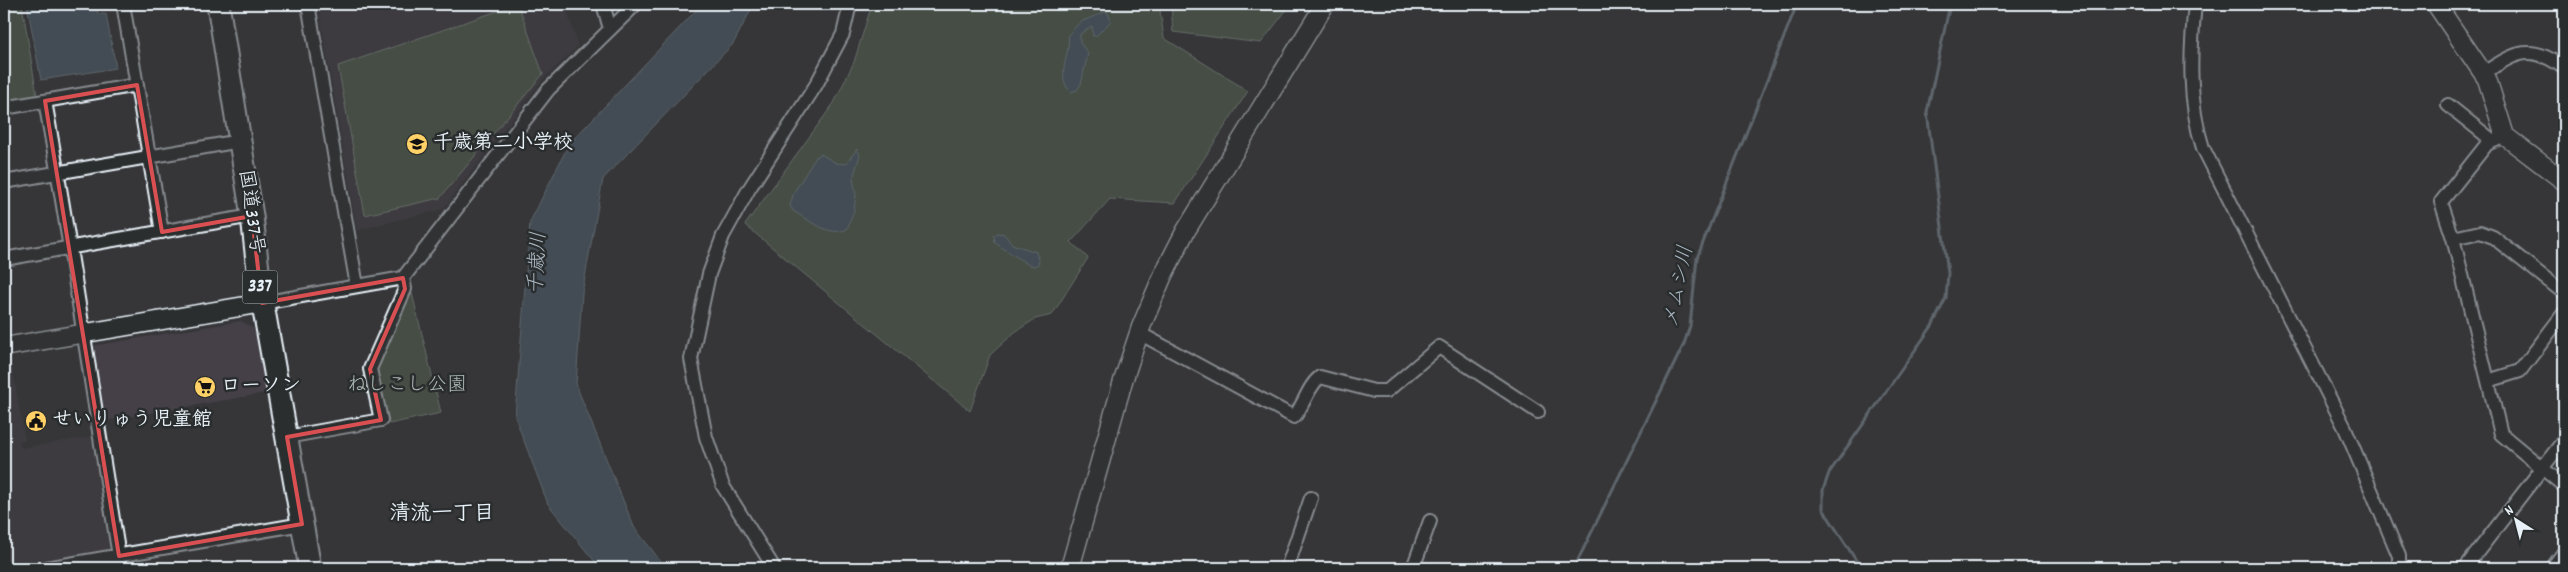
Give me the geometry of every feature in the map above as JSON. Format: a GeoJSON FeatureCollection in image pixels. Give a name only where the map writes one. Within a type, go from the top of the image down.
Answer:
{"type":"FeatureCollection","features":[{"type":"Feature","properties":{"kind":"highway","name":"国道337号"},"geometry":{"type":"LineString","coordinates":[[218,4],[252,216],[262,303],[310,568]]}},
{"type":"Feature","properties":{"kind":"street"},"geometry":{"type":"LineString","coordinates":[[123,4],[162,232]]}},
{"type":"Feature","properties":{"kind":"street"},"geometry":{"type":"LineString","coordinates":[[308,4],[357,286]]}},
{"type":"Feature","properties":{"kind":"street"},"geometry":{"type":"LineString","coordinates":[[603,4],[610,29]]}},
{"type":"Feature","properties":{"kind":"street"},"geometry":{"type":"LineString","coordinates":[[4,347],[403,278],[548,90],[636,4]]}},
{"type":"Feature","properties":{"kind":"street"},"geometry":{"type":"LineString","coordinates":[[774,568],[723,486],[706,437],[691,359],[709,274],[723,236],[749,189],[816,85],[843,34],[850,4]]}},
{"type":"Feature","properties":{"kind":"street"},"geometry":{"type":"LineString","coordinates":[[1070,568],[1139,333],[1163,275],[1185,232],[1325,4]]}},
{"type":"Feature","properties":{"kind":"street"},"geometry":{"type":"LineString","coordinates":[[2195,4],[2191,92],[2196,124],[2203,148],[2346,428],[2399,556],[2399,568]]}},
{"type":"Feature","properties":{"kind":"street"},"geometry":{"type":"LineString","coordinates":[[2436,4],[2484,74],[2499,139]]}},
{"type":"Feature","properties":{"kind":"street"},"geometry":{"type":"LineString","coordinates":[[2484,74],[2514,56],[2526,52],[2549,56],[2564,68]]}},
{"type":"Feature","properties":{"kind":"street"},"geometry":{"type":"LineString","coordinates":[[4,108],[136,85]]}},
{"type":"Feature","properties":{"kind":"street"},"geometry":{"type":"LineString","coordinates":[[46,101],[72,248],[82,334],[120,562]]}},
{"type":"Feature","properties":{"kind":"street"},"geometry":{"type":"LineString","coordinates":[[2448,105],[2564,181]]}},
{"type":"Feature","properties":{"kind":"street"},"geometry":{"type":"LineString","coordinates":[[2499,139],[2487,144],[2441,202],[2454,238],[2501,434],[2564,486]]}},
{"type":"Feature","properties":{"kind":"street"},"geometry":{"type":"LineString","coordinates":[[4,182],[240,140]]}},
{"type":"Feature","properties":{"kind":"street"},"geometry":{"type":"LineString","coordinates":[[4,259],[252,216]]}},
{"type":"Feature","properties":{"kind":"street"},"geometry":{"type":"LineString","coordinates":[[2454,238],[2480,232],[2493,237],[2564,293]]}},
{"type":"Feature","properties":{"kind":"street"},"geometry":{"type":"LineString","coordinates":[[286,437],[381,420],[370,369],[405,289],[403,278]]}},
{"type":"Feature","properties":{"kind":"street"},"geometry":{"type":"LineString","coordinates":[[2488,381],[2520,372],[2564,313]]}},
{"type":"Feature","properties":{"kind":"street"},"geometry":{"type":"LineString","coordinates":[[1139,333],[1294,416],[1302,407],[1314,382],[1320,378],[1374,391],[1388,391],[1439,347],[1538,412]]}},
{"type":"Feature","properties":{"kind":"street"},"geometry":{"type":"LineString","coordinates":[[2465,568],[2564,440]]}},
{"type":"Feature","properties":{"kind":"street"},"geometry":{"type":"LineString","coordinates":[[1287,568],[1311,498]]}},
{"type":"Feature","properties":{"kind":"street"},"geometry":{"type":"LineString","coordinates":[[1414,568],[1430,521]]}},
{"type":"Feature","properties":{"kind":"street"},"geometry":{"type":"LineString","coordinates":[[46,568],[120,562],[302,524]]}},
{"type":"Feature","properties":{"kind":"street"},"geometry":{"type":"LineString","coordinates":[[2552,568],[2564,552]]}},
{"type":"Feature","properties":{"kind":"highlighted area"},"geometry":{"type":"Polygon","coordinates":[[[137,85],[162,232],[252,216],[262,303],[403,278],[405,289],[370,369],[381,420],[287,437],[302,524],[119,556],[45,101],[137,85]]]}},
{"type":"Feature","properties":{"kind":"shaded area","name":"千歳第二小学校"},"geometry":{"type":"Polygon","coordinates":[[[318,4],[565,4],[578,46],[543,79],[443,209],[357,230],[318,4]]]}},
{"type":"Feature","properties":{"kind":"shaded area"},"geometry":{"type":"Polygon","coordinates":[[[241,321],[253,328],[257,336],[266,393],[104,421],[92,346],[241,321]]]}},
{"type":"Feature","properties":{"kind":"shaded area"},"geometry":{"type":"Polygon","coordinates":[[[11,361],[25,440],[19,441],[21,448],[91,437],[111,545],[106,553],[4,568],[4,362],[11,361]]]}},
{"type":"Feature","properties":{"kind":"green space"},"geometry":{"type":"Polygon","coordinates":[[[4,4],[22,4],[37,96],[4,102],[4,4]]]}},
{"type":"Feature","properties":{"kind":"green space","name":"千歳第二小学校"},"geometry":{"type":"Polygon","coordinates":[[[518,4],[543,74],[440,198],[365,215],[338,66],[518,4]]]}},
{"type":"Feature","properties":{"kind":"green space"},"geometry":{"type":"Polygon","coordinates":[[[872,4],[1159,4],[1164,38],[1248,91],[1175,203],[1110,199],[1071,242],[1088,258],[1052,315],[1035,319],[1015,332],[990,355],[970,411],[745,225],[834,103],[854,62],[872,4]]]}},
{"type":"Feature","properties":{"kind":"green space"},"geometry":{"type":"Polygon","coordinates":[[[1171,4],[1291,4],[1261,43],[1173,32],[1171,4]]]}},
{"type":"Feature","properties":{"kind":"green space","name":"ねしこし公園"},"geometry":{"type":"Polygon","coordinates":[[[412,293],[441,413],[389,424],[376,369],[412,293]]]}},
{"type":"Feature","properties":{"kind":"water"},"geometry":{"type":"Polygon","coordinates":[[[27,4],[96,4],[98,14],[106,14],[116,68],[41,80],[27,4]]]}},
{"type":"Feature","properties":{"kind":"water","name":"千歳川"},"geometry":{"type":"Polygon","coordinates":[[[702,4],[754,4],[733,44],[603,179],[582,293],[576,385],[634,527],[666,568],[600,568],[548,504],[515,417],[530,222],[569,144],[702,4]]]}},
{"type":"Feature","properties":{"kind":"water"},"geometry":{"type":"Polygon","coordinates":[[[1105,12],[1108,13],[1111,21],[1096,36],[1093,36],[1092,26],[1080,34],[1080,43],[1088,53],[1081,84],[1077,90],[1071,92],[1066,86],[1064,79],[1069,42],[1068,35],[1080,22],[1105,12]]]}},
{"type":"Feature","properties":{"kind":"water"},"geometry":{"type":"Polygon","coordinates":[[[857,149],[860,155],[853,178],[856,196],[854,210],[847,229],[840,231],[827,230],[793,211],[790,205],[794,192],[816,157],[821,154],[836,163],[846,164],[857,149]]]}},
{"type":"Feature","properties":{"kind":"water"},"geometry":{"type":"Polygon","coordinates":[[[998,233],[1004,234],[1012,244],[1036,252],[1039,263],[1035,266],[1029,265],[995,243],[994,235],[998,233]]]}},
{"type":"Feature","properties":{"kind":"waterway","name":"メムシ川"},"geometry":{"type":"LineString","coordinates":[[1574,568],[1684,344],[1690,326],[1697,258],[1797,4]]}},
{"type":"Feature","properties":{"kind":"waterway"},"geometry":{"type":"LineString","coordinates":[[1861,568],[1823,509],[1823,490],[1829,473],[1932,326],[1946,298],[1948,273],[1927,112],[1950,4]]}},
{"type":"Feature","properties":{"kind":"place","name":"千歳第二小学校"},"geometry":{"type":"Point","coordinates":[417,144]}},
{"type":"Feature","properties":{"kind":"place","name":"ローソン"},"geometry":{"type":"Point","coordinates":[205,387]}},
{"type":"Feature","properties":{"kind":"place","name":"せいりゅう児童館"},"geometry":{"type":"Point","coordinates":[36,421]}},
{"type":"Feature","properties":{"kind":"district","name":"清流一丁目"},"geometry":{"type":"Point","coordinates":[442,515]}}]}
